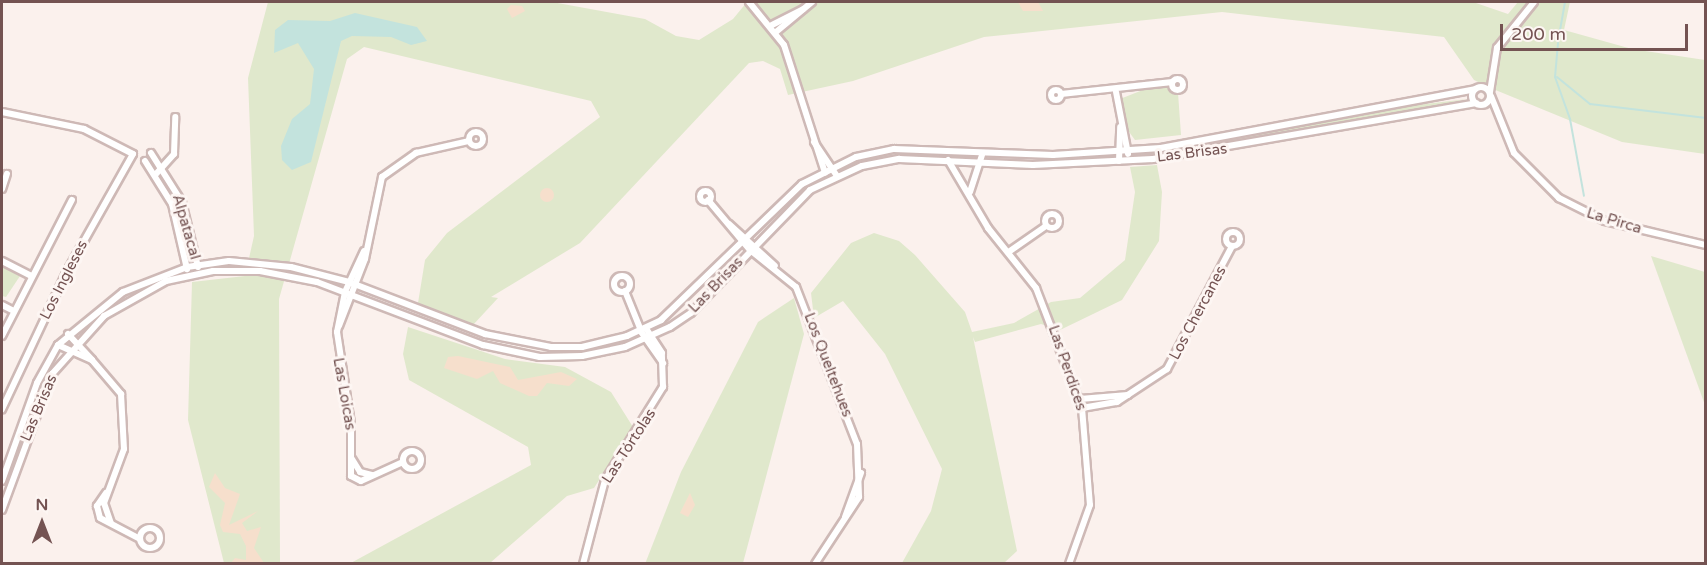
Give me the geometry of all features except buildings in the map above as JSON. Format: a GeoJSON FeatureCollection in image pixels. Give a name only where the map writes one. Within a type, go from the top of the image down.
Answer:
{"type":"FeatureCollection","features":[{"type":"Feature","properties":{"kind":"street"},"geometry":{"type":"LineString","coordinates":[[749,2],[776,32],[829,179]]}},
{"type":"Feature","properties":{"kind":"street"},"geometry":{"type":"LineString","coordinates":[[776,32],[812,2]]}},
{"type":"Feature","properties":{"kind":"street","name":"La Pirca"},"geometry":{"type":"LineString","coordinates":[[1477,88],[1489,74],[1500,43],[1534,2]]}},
{"type":"Feature","properties":{"kind":"street"},"geometry":{"type":"LineString","coordinates":[[772,25],[803,9]]}},
{"type":"Feature","properties":{"kind":"street","name":"La Pirca"},"geometry":{"type":"LineString","coordinates":[[1489,74],[1490,94],[1495,114],[1524,166],[1568,204],[1605,221],[1706,245]]}},
{"type":"Feature","properties":{"kind":"street"},"geometry":{"type":"LineString","coordinates":[[1061,94],[1074,89],[1116,92],[1160,80],[1172,82]]}},
{"type":"Feature","properties":{"kind":"street"},"geometry":{"type":"LineString","coordinates":[[1477,88],[1490,94],[1478,104],[1477,88]]}},
{"type":"Feature","properties":{"kind":"street","name":"Las Brisas"},"geometry":{"type":"LineString","coordinates":[[2,481],[37,383],[58,345],[68,334],[123,292],[187,267],[268,262],[349,282],[485,334],[551,347],[582,347],[644,329],[687,299],[748,236],[831,166],[894,149],[982,154],[1119,152],[1274,130],[1477,88]]}},
{"type":"Feature","properties":{"kind":"street"},"geometry":{"type":"LineString","coordinates":[[1116,92],[1120,127],[1119,161]]}},
{"type":"Feature","properties":{"kind":"street","name":"La Pirca"},"geometry":{"type":"LineString","coordinates":[[1478,104],[1495,114]]}},
{"type":"Feature","properties":{"kind":"street","name":"Las Brisas"},"geometry":{"type":"LineString","coordinates":[[2,510],[41,397],[69,350],[123,303],[188,276],[199,273],[260,271],[345,292],[483,345],[563,357],[646,340],[691,313],[756,243],[810,190],[836,175],[899,159],[982,165],[1129,161],[1232,148],[1346,122],[1478,104]]}},
{"type":"Feature","properties":{"kind":"street","name":"Los Ingleses"},"geometry":{"type":"LineString","coordinates":[[2,112],[84,129],[133,154],[67,271],[2,409]]}},
{"type":"Feature","properties":{"kind":"street"},"geometry":{"type":"LineString","coordinates":[[156,174],[165,168],[174,154],[175,117]]}},
{"type":"Feature","properties":{"kind":"street"},"geometry":{"type":"LineString","coordinates":[[1120,127],[1129,161]]}},
{"type":"Feature","properties":{"kind":"street","name":"Las Loicas"},"geometry":{"type":"LineString","coordinates":[[336,332],[357,285],[374,194],[389,168],[416,153],[469,141]]}},
{"type":"Feature","properties":{"kind":"street"},"geometry":{"type":"LineString","coordinates":[[814,142],[836,175]]}},
{"type":"Feature","properties":{"kind":"street","name":"Alpatacal"},"geometry":{"type":"LineString","coordinates":[[151,153],[165,168],[182,202],[199,273]]}},
{"type":"Feature","properties":{"kind":"street"},"geometry":{"type":"LineString","coordinates":[[948,153],[948,164]]}},
{"type":"Feature","properties":{"kind":"street"},"geometry":{"type":"LineString","coordinates":[[970,193],[982,165],[982,154]]}},
{"type":"Feature","properties":{"kind":"street","name":"Alpatacal"},"geometry":{"type":"LineString","coordinates":[[145,161],[156,174],[172,204],[188,276]]}},
{"type":"Feature","properties":{"kind":"street","name":"Las Perdices"},"geometry":{"type":"LineString","coordinates":[[948,164],[970,193],[988,228],[1010,252],[1045,306],[1080,399],[1090,505],[1069,564]]}},
{"type":"Feature","properties":{"kind":"street"},"geometry":{"type":"LineString","coordinates":[[2,189],[7,174]]}},
{"type":"Feature","properties":{"kind":"street"},"geometry":{"type":"LineString","coordinates":[[2,336],[72,200]]}},
{"type":"Feature","properties":{"kind":"street","name":"Los Queltehues"},"geometry":{"type":"LineString","coordinates":[[708,200],[750,250],[775,266]]}},
{"type":"Feature","properties":{"kind":"street","name":"Los Queltehues"},"geometry":{"type":"LineString","coordinates":[[729,224],[756,243],[805,306],[854,434],[861,473],[859,497],[815,564]]}},
{"type":"Feature","properties":{"kind":"street"},"geometry":{"type":"LineString","coordinates":[[1010,252],[1046,226]]}},
{"type":"Feature","properties":{"kind":"street","name":"Los Chercanes"},"geometry":{"type":"LineString","coordinates":[[1082,408],[1129,395],[1175,358],[1232,246]]}},
{"type":"Feature","properties":{"kind":"street","name":"Las Loicas"},"geometry":{"type":"LineString","coordinates":[[364,251],[345,292],[336,332],[351,456],[360,472],[373,475],[403,462]]}},
{"type":"Feature","properties":{"kind":"street"},"geometry":{"type":"LineString","coordinates":[[2,261],[32,276]]}},
{"type":"Feature","properties":{"kind":"street","name":"Las Tórtolas"},"geometry":{"type":"LineString","coordinates":[[625,291],[644,329],[646,340],[663,363]]}},
{"type":"Feature","properties":{"kind":"street"},"geometry":{"type":"LineString","coordinates":[[2,305],[14,311]]}},
{"type":"Feature","properties":{"kind":"street","name":"Las Tórtolas"},"geometry":{"type":"LineString","coordinates":[[583,564],[601,490],[654,410],[663,387],[663,363],[654,336],[644,329]]}},
{"type":"Feature","properties":{"kind":"street"},"geometry":{"type":"LineString","coordinates":[[68,334],[114,380],[124,410],[124,449],[107,492],[111,523],[140,539]]}},
{"type":"Feature","properties":{"kind":"street"},"geometry":{"type":"LineString","coordinates":[[483,345],[485,334]]}},
{"type":"Feature","properties":{"kind":"street"},"geometry":{"type":"LineString","coordinates":[[58,345],[92,360]]}},
{"type":"Feature","properties":{"kind":"street"},"geometry":{"type":"LineString","coordinates":[[1080,399],[1129,395]]}},
{"type":"Feature","properties":{"kind":"street","name":"Los Queltehues"},"geometry":{"type":"LineString","coordinates":[[845,518],[861,473]]}},
{"type":"Feature","properties":{"kind":"green space"},"geometry":{"type":"Polygon","coordinates":[[[268,2],[552,2],[645,19],[676,36],[699,40],[733,19],[747,2],[1473,2],[1508,14],[1518,2],[1570,2],[1564,30],[1632,49],[1705,60],[1705,154],[1622,142],[1493,89],[1474,80],[1444,37],[1222,12],[984,37],[853,81],[788,95],[780,69],[763,61],[749,63],[580,243],[491,297],[498,298],[473,325],[418,303],[425,260],[447,233],[600,117],[591,101],[364,47],[347,59],[279,299],[280,563],[224,563],[188,420],[192,282],[245,276],[254,236],[248,78],[268,2]]]}},
{"type":"Feature","properties":{"kind":"green space"},"geometry":{"type":"Polygon","coordinates":[[[1158,84],[1178,93],[1181,135],[1135,140],[1124,125],[1120,99],[1158,84]]]}},
{"type":"Feature","properties":{"kind":"green space"},"geometry":{"type":"Polygon","coordinates":[[[1468,99],[1279,136],[1131,156],[1373,110],[1468,99]]]}},
{"type":"Feature","properties":{"kind":"green space"},"geometry":{"type":"Polygon","coordinates":[[[1157,165],[1162,192],[1159,241],[1122,300],[1060,330],[1041,324],[975,342],[973,337],[1017,551],[1004,563],[902,563],[931,511],[942,469],[885,354],[843,301],[814,318],[811,293],[851,243],[874,233],[899,241],[915,255],[965,312],[972,332],[1014,323],[1051,302],[1080,298],[1125,260],[1135,192],[1130,167],[1157,165]]]}},
{"type":"Feature","properties":{"kind":"green space"},"geometry":{"type":"Polygon","coordinates":[[[1651,256],[1705,272],[1705,405],[1651,256]]]}},
{"type":"Feature","properties":{"kind":"green space"},"geometry":{"type":"Polygon","coordinates":[[[2,265],[20,276],[6,297],[2,296],[2,265]]]}},
{"type":"Feature","properties":{"kind":"green space"},"geometry":{"type":"Polygon","coordinates":[[[794,298],[804,334],[743,563],[645,564],[681,472],[758,322],[794,298]]]}},
{"type":"Feature","properties":{"kind":"green space"},"geometry":{"type":"Polygon","coordinates":[[[408,327],[505,359],[565,367],[611,392],[633,427],[594,488],[567,496],[490,563],[349,564],[531,465],[528,447],[409,380],[403,354],[408,327]]]}},
{"type":"Feature","properties":{"kind":"sand"},"geometry":{"type":"Polygon","coordinates":[[[1018,2],[1038,2],[1043,11],[1023,11],[1018,2]]]}},
{"type":"Feature","properties":{"kind":"sand"},"geometry":{"type":"Polygon","coordinates":[[[511,5],[522,6],[525,11],[512,18],[507,9],[511,5]]]}},
{"type":"Feature","properties":{"kind":"sand"},"geometry":{"type":"Polygon","coordinates":[[[547,188],[552,190],[554,195],[552,200],[547,202],[542,200],[540,195],[542,190],[547,188]]]}},
{"type":"Feature","properties":{"kind":"sand"},"geometry":{"type":"Polygon","coordinates":[[[458,356],[510,367],[518,380],[561,372],[577,379],[569,386],[547,383],[537,396],[529,396],[500,383],[493,371],[477,379],[444,368],[448,357],[458,356]]]}},
{"type":"Feature","properties":{"kind":"sand"},"geometry":{"type":"Polygon","coordinates":[[[215,473],[225,488],[240,494],[229,525],[258,511],[242,523],[247,531],[261,527],[254,548],[264,563],[231,563],[235,558],[246,560],[246,546],[240,534],[223,532],[220,525],[225,503],[209,487],[215,473]]]}},
{"type":"Feature","properties":{"kind":"sand"},"geometry":{"type":"Polygon","coordinates":[[[690,493],[695,505],[688,517],[680,513],[690,493]]]}},
{"type":"Feature","properties":{"kind":"water"},"geometry":{"type":"Polygon","coordinates":[[[355,13],[417,27],[427,41],[411,45],[391,37],[352,36],[341,41],[311,162],[292,170],[282,160],[281,146],[292,119],[310,104],[314,69],[298,43],[274,53],[275,30],[288,20],[330,21],[355,13]]]}},
{"type":"Feature","properties":{"kind":"waterway"},"geometry":{"type":"LineString","coordinates":[[1559,36],[1565,2]]}},
{"type":"Feature","properties":{"kind":"waterway"},"geometry":{"type":"LineString","coordinates":[[1558,43],[1555,77],[1570,119],[1584,196]]}},
{"type":"Feature","properties":{"kind":"waterway"},"geometry":{"type":"LineString","coordinates":[[1557,77],[1590,104],[1706,118]]}}]}
